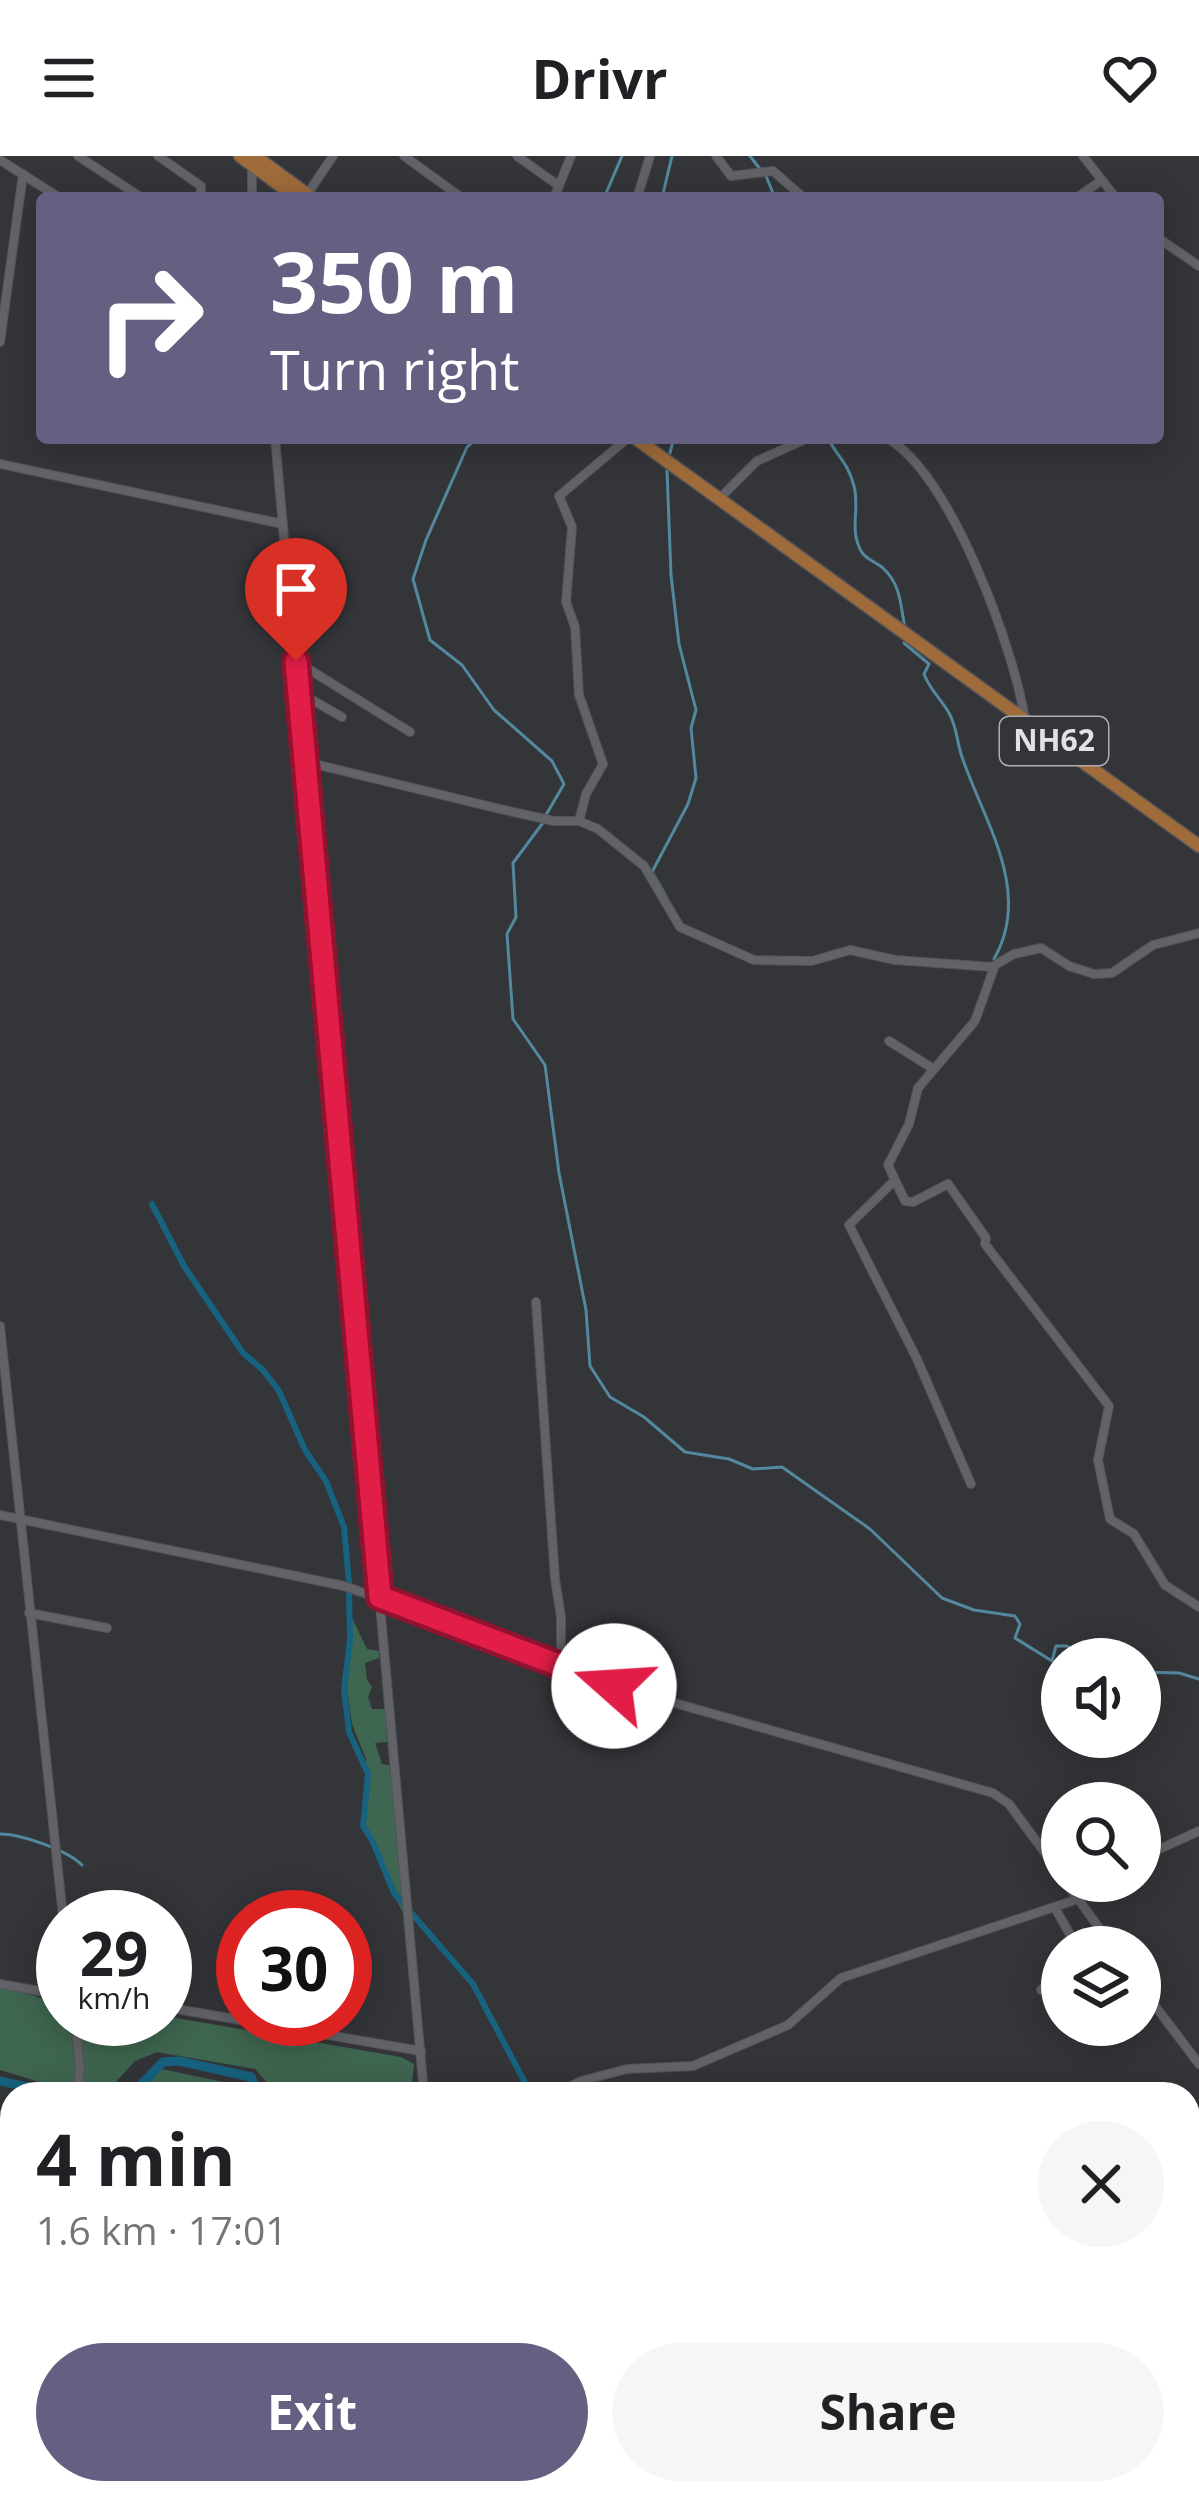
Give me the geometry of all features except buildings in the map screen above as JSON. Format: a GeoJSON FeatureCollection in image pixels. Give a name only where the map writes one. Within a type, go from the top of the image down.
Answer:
{"type":"FeatureCollection","features":[{"type":"Feature","properties":{"kind":"main road"},"geometry":{"type":"LineString","coordinates":[[249,159],[298,192]]}},
{"type":"Feature","properties":{"kind":"main road","name":"NH62"},"geometry":{"type":"LineString","coordinates":[[640,444],[1199,846]]}},
{"type":"Feature","properties":{"kind":"street"},"geometry":{"type":"LineString","coordinates":[[158,156],[201,186],[201,192]]}},
{"type":"Feature","properties":{"kind":"street"},"geometry":{"type":"LineString","coordinates":[[308,192],[333,156]]}},
{"type":"Feature","properties":{"kind":"street"},"geometry":{"type":"LineString","coordinates":[[404,156],[454,192]]}},
{"type":"Feature","properties":{"kind":"street"},"geometry":{"type":"LineString","coordinates":[[517,156],[559,186]]}},
{"type":"Feature","properties":{"kind":"street"},"geometry":{"type":"LineString","coordinates":[[556,192],[572,156]]}},
{"type":"Feature","properties":{"kind":"street"},"geometry":{"type":"LineString","coordinates":[[639,192],[650,156]]}},
{"type":"Feature","properties":{"kind":"street"},"geometry":{"type":"LineString","coordinates":[[716,156],[730,176],[773,171],[797,192]]}},
{"type":"Feature","properties":{"kind":"street"},"geometry":{"type":"LineString","coordinates":[[1083,156],[1111,192]]}},
{"type":"Feature","properties":{"kind":"street"},"geometry":{"type":"LineString","coordinates":[[83,157],[133,192]]}},
{"type":"Feature","properties":{"kind":"street"},"geometry":{"type":"LineString","coordinates":[[249,159],[252,192]]}},
{"type":"Feature","properties":{"kind":"street"},"geometry":{"type":"LineString","coordinates":[[0,160],[51,192]]}},
{"type":"Feature","properties":{"kind":"street"},"geometry":{"type":"LineString","coordinates":[[0,342],[23,174]]}},
{"type":"Feature","properties":{"kind":"street"},"geometry":{"type":"LineString","coordinates":[[1085,192],[1102,181]]}},
{"type":"Feature","properties":{"kind":"street"},"geometry":{"type":"LineString","coordinates":[[1164,242],[1199,266]]}},
{"type":"Feature","properties":{"kind":"street"},"geometry":{"type":"LineString","coordinates":[[276,444],[423,2082]]}},
{"type":"Feature","properties":{"kind":"street"},"geometry":{"type":"LineString","coordinates":[[580,821],[586,794],[604,764],[580,695],[575,627],[566,602],[572,527],[559,496],[624,444]]}},
{"type":"Feature","properties":{"kind":"street"},"geometry":{"type":"LineString","coordinates":[[719,499],[757,461],[795,444]]}},
{"type":"Feature","properties":{"kind":"street"},"geometry":{"type":"LineString","coordinates":[[895,444],[925,476],[958,529],[994,606],[1004,649],[1025,700],[1026,722]]}},
{"type":"Feature","properties":{"kind":"street"},"geometry":{"type":"LineString","coordinates":[[0,464],[283,524]]}},
{"type":"Feature","properties":{"kind":"street"},"geometry":{"type":"LineString","coordinates":[[296,661],[410,732]]}},
{"type":"Feature","properties":{"kind":"street"},"geometry":{"type":"LineString","coordinates":[[299,692],[342,716]]}},
{"type":"Feature","properties":{"kind":"street"},"geometry":{"type":"LineString","coordinates":[[306,761],[554,821],[580,821],[620,844],[644,866],[680,927],[754,960],[812,961],[850,950],[896,960],[994,967]]}},
{"type":"Feature","properties":{"kind":"street"},"geometry":{"type":"LineString","coordinates":[[1199,933],[1153,945],[1112,973],[1069,967],[1041,948],[1004,958],[994,967],[975,1021],[918,1088],[909,1124],[888,1165],[905,1202],[948,1184],[986,1238],[985,1244],[1109,1406],[1098,1460],[1105,1508],[1110,1519],[1134,1534],[1165,1585],[1199,1607]]}},
{"type":"Feature","properties":{"kind":"street"},"geometry":{"type":"LineString","coordinates":[[889,1041],[932,1068]]}},
{"type":"Feature","properties":{"kind":"street"},"geometry":{"type":"LineString","coordinates":[[894,1181],[849,1225],[916,1359],[970,1484]]}},
{"type":"Feature","properties":{"kind":"street"},"geometry":{"type":"LineString","coordinates":[[536,1302],[561,1668]]}},
{"type":"Feature","properties":{"kind":"street"},"geometry":{"type":"LineString","coordinates":[[0,1326],[60,1890]]}},
{"type":"Feature","properties":{"kind":"street"},"geometry":{"type":"LineString","coordinates":[[0,1515],[380,1597],[561,1668],[993,1793],[1009,1804],[1041,1848]]}},
{"type":"Feature","properties":{"kind":"street"},"geometry":{"type":"LineString","coordinates":[[29,1613],[107,1628]]}},
{"type":"Feature","properties":{"kind":"street"},"geometry":{"type":"LineString","coordinates":[[1161,1848],[1199,1831]]}},
{"type":"Feature","properties":{"kind":"street"},"geometry":{"type":"LineString","coordinates":[[578,2082],[627,2069],[693,2066],[788,2025],[841,1978],[1065,1902]]}},
{"type":"Feature","properties":{"kind":"street"},"geometry":{"type":"LineString","coordinates":[[1055,1908],[1065,1926]]}},
{"type":"Feature","properties":{"kind":"street"},"geometry":{"type":"LineString","coordinates":[[0,1984],[36,1990]]}},
{"type":"Feature","properties":{"kind":"street"},"geometry":{"type":"LineString","coordinates":[[192,2011],[421,2051]]}},
{"type":"Feature","properties":{"kind":"street"},"geometry":{"type":"LineString","coordinates":[[1161,2014],[1199,2064]]}},
{"type":"Feature","properties":{"kind":"street"},"geometry":{"type":"LineString","coordinates":[[76,2046],[78,2082]]}},
{"type":"Feature","properties":{"kind":"green space"},"geometry":{"type":"Polygon","coordinates":[[[352,1618],[367,1649],[379,1651],[379,1658],[365,1663],[372,1687],[368,1697],[372,1709],[386,1709],[387,1742],[375,1743],[382,1764],[392,1766],[405,1917],[366,1825],[366,1759],[352,1724],[347,1689],[352,1618]]]}},
{"type":"Feature","properties":{"kind":"green space"},"geometry":{"type":"Polygon","coordinates":[[[0,1988],[36,1996],[36,2046],[192,2046],[192,2021],[216,2025],[216,2046],[338,2046],[401,2057],[414,2064],[412,2082],[266,2082],[255,2069],[157,2052],[135,2061],[116,2082],[40,2082],[0,2070],[0,1988]]]}},
{"type":"Feature","properties":{"kind":"green space"},"geometry":{"type":"Polygon","coordinates":[[[157,2068],[223,2082],[144,2082],[157,2068]]]}},
{"type":"Feature","properties":{"kind":"waterway"},"geometry":{"type":"LineString","coordinates":[[607,192],[622,156]]}},
{"type":"Feature","properties":{"kind":"waterway"},"geometry":{"type":"LineString","coordinates":[[663,192],[672,156]]}},
{"type":"Feature","properties":{"kind":"waterway"},"geometry":{"type":"LineString","coordinates":[[750,156],[760,169]]}},
{"type":"Feature","properties":{"kind":"waterway"},"geometry":{"type":"LineString","coordinates":[[766,176],[773,192]]}},
{"type":"Feature","properties":{"kind":"waterway"},"geometry":{"type":"LineString","coordinates":[[471,444],[413,579],[430,640],[462,665],[494,710],[552,761],[564,784],[546,815]]}},
{"type":"Feature","properties":{"kind":"waterway"},"geometry":{"type":"LineString","coordinates":[[670,453],[672,444]]}},
{"type":"Feature","properties":{"kind":"waterway"},"geometry":{"type":"LineString","coordinates":[[832,444],[854,486],[858,543],[863,554],[894,582],[905,627]]}},
{"type":"Feature","properties":{"kind":"waterway"},"geometry":{"type":"LineString","coordinates":[[665,894],[652,872],[688,804],[696,778],[691,728],[696,710],[679,644],[667,470]]}},
{"type":"Feature","properties":{"kind":"waterway"},"geometry":{"type":"LineString","coordinates":[[904,643],[929,664],[924,674],[952,718],[1001,857],[1009,908],[994,959]]}},
{"type":"Feature","properties":{"kind":"waterway"},"geometry":{"type":"LineString","coordinates":[[542,824],[513,863],[516,917],[507,934],[513,1019],[545,1065],[559,1173],[586,1310],[590,1366],[610,1397],[644,1417],[685,1452],[729,1459],[753,1469],[782,1467],[870,1529],[942,1598],[974,1610],[1015,1616],[1020,1624],[1015,1638],[1041,1654]]}},
{"type":"Feature","properties":{"kind":"waterway"},"geometry":{"type":"LineString","coordinates":[[152,1204],[184,1266],[243,1353],[279,1391],[305,1450],[326,1481],[344,1527],[349,1583]]}},
{"type":"Feature","properties":{"kind":"waterway"},"geometry":{"type":"LineString","coordinates":[[349,1589],[344,1689],[349,1732],[368,1774],[363,1826],[394,1893],[473,1984],[525,2082]]}},
{"type":"Feature","properties":{"kind":"waterway"},"geometry":{"type":"LineString","coordinates":[[1161,1673],[1199,1679]]}},
{"type":"Feature","properties":{"kind":"waterway"},"geometry":{"type":"LineString","coordinates":[[0,1834],[43,1844],[82,1865]]}},
{"type":"Feature","properties":{"kind":"waterway"},"geometry":{"type":"LineString","coordinates":[[144,2082],[163,2062],[179,2061],[251,2077],[253,2082]]}},
{"type":"Feature","properties":{"kind":"waterway"},"geometry":{"type":"LineString","coordinates":[[0,2081],[5,2082]]}},
{"type":"Feature","properties":{"kind":"route"},"geometry":{"type":"LineString","coordinates":[[296,661],[380,1597],[614,1686]]}}]}
